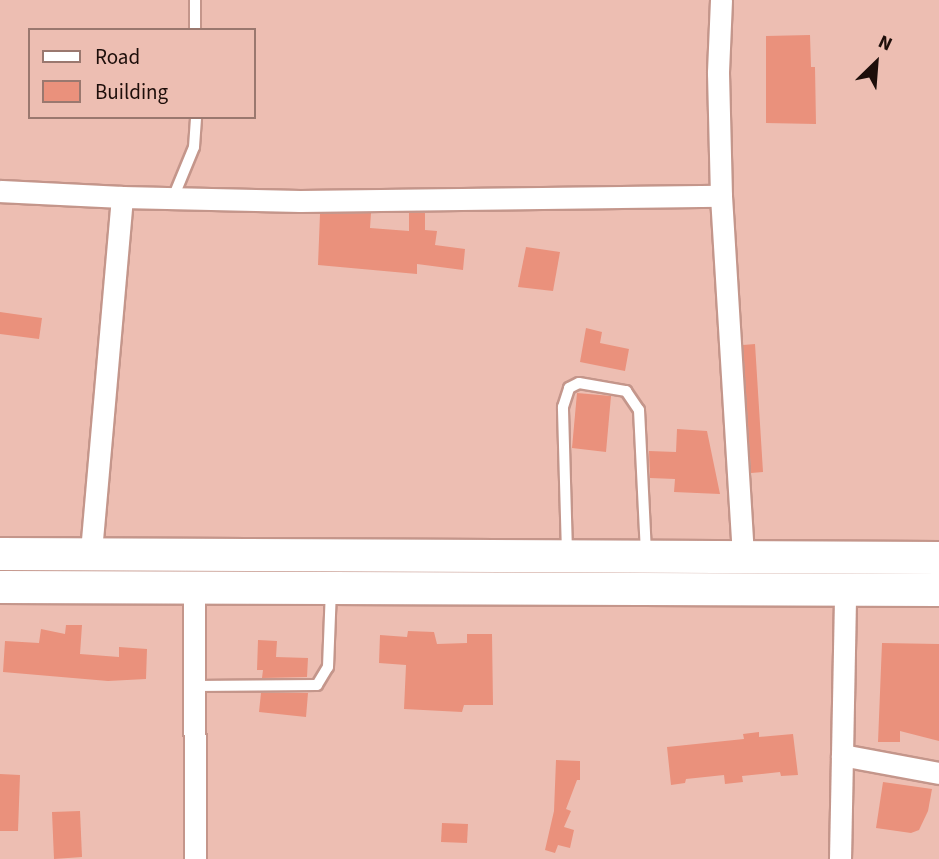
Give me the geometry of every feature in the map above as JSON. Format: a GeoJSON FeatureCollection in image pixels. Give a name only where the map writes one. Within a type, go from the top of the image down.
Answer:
{"type":"FeatureCollection","features":[{"type":"Feature","properties":{"kind":"main road"},"geometry":{"type":"LineString","coordinates":[[0,554],[939,558]]}},
{"type":"Feature","properties":{"kind":"main road"},"geometry":{"type":"LineString","coordinates":[[0,587],[939,590]]}},
{"type":"Feature","properties":{"kind":"street"},"geometry":{"type":"LineString","coordinates":[[721,0],[718,73],[721,196],[743,557]]}},
{"type":"Feature","properties":{"kind":"street"},"geometry":{"type":"LineString","coordinates":[[0,191],[300,201],[721,196]]}},
{"type":"Feature","properties":{"kind":"street"},"geometry":{"type":"LineString","coordinates":[[91,554],[122,197]]}},
{"type":"Feature","properties":{"kind":"street"},"geometry":{"type":"LineString","coordinates":[[194,587],[195,859]]}},
{"type":"Feature","properties":{"kind":"street"},"geometry":{"type":"LineString","coordinates":[[841,859],[845,590]]}},
{"type":"Feature","properties":{"kind":"street"},"geometry":{"type":"LineString","coordinates":[[842,755],[939,773]]}},
{"type":"Feature","properties":{"kind":"lane"},"geometry":{"type":"LineString","coordinates":[[195,0],[195,28]]}},
{"type":"Feature","properties":{"kind":"lane"},"geometry":{"type":"LineString","coordinates":[[173,198],[194,147],[196,119]]}},
{"type":"Feature","properties":{"kind":"lane"},"geometry":{"type":"LineString","coordinates":[[567,556],[563,407],[569,388],[579,383],[626,391],[639,410],[646,556]]}},
{"type":"Feature","properties":{"kind":"lane"},"geometry":{"type":"LineString","coordinates":[[194,686],[317,685],[328,667],[331,587]]}},
{"type":"Feature","properties":{"kind":"building"},"geometry":{"type":"Polygon","coordinates":[[[810,35],[811,67],[815,67],[816,124],[766,123],[766,36],[810,35]]]}},
{"type":"Feature","properties":{"kind":"building"},"geometry":{"type":"Polygon","coordinates":[[[371,213],[370,228],[409,231],[409,213],[425,213],[425,230],[437,231],[435,245],[465,249],[463,270],[417,264],[417,274],[318,265],[320,214],[371,213]]]}},
{"type":"Feature","properties":{"kind":"building"},"geometry":{"type":"Polygon","coordinates":[[[526,247],[560,252],[553,291],[518,287],[526,247]]]}},
{"type":"Feature","properties":{"kind":"building"},"geometry":{"type":"Polygon","coordinates":[[[0,312],[42,318],[39,339],[0,334],[0,312]]]}},
{"type":"Feature","properties":{"kind":"building"},"geometry":{"type":"Polygon","coordinates":[[[586,328],[602,332],[600,343],[629,349],[625,371],[580,362],[586,328]]]}},
{"type":"Feature","properties":{"kind":"building"},"geometry":{"type":"Polygon","coordinates":[[[755,344],[763,472],[751,473],[743,345],[755,344]]]}},
{"type":"Feature","properties":{"kind":"building"},"geometry":{"type":"Polygon","coordinates":[[[577,393],[611,396],[606,452],[572,448],[577,393]]]}},
{"type":"Feature","properties":{"kind":"building"},"geometry":{"type":"Polygon","coordinates":[[[677,429],[707,431],[720,494],[674,492],[675,479],[650,478],[649,451],[676,452],[677,429]]]}},
{"type":"Feature","properties":{"kind":"building"},"geometry":{"type":"Polygon","coordinates":[[[66,625],[82,625],[80,654],[119,657],[119,647],[147,649],[146,679],[108,681],[3,672],[5,641],[39,643],[41,629],[65,634],[66,625]]]}},
{"type":"Feature","properties":{"kind":"building"},"geometry":{"type":"Polygon","coordinates":[[[408,631],[434,632],[437,644],[467,643],[467,634],[492,634],[493,705],[464,705],[462,712],[404,709],[406,665],[379,663],[380,635],[407,637],[408,631]]]}},
{"type":"Feature","properties":{"kind":"building"},"geometry":{"type":"Polygon","coordinates":[[[258,640],[277,641],[276,657],[308,658],[307,677],[262,678],[263,670],[257,670],[258,640]]]}},
{"type":"Feature","properties":{"kind":"building"},"geometry":{"type":"Polygon","coordinates":[[[882,643],[939,644],[939,741],[900,731],[900,742],[878,742],[882,643]]]}},
{"type":"Feature","properties":{"kind":"building"},"geometry":{"type":"Polygon","coordinates":[[[261,693],[308,693],[306,717],[259,712],[261,693]]]}},
{"type":"Feature","properties":{"kind":"building"},"geometry":{"type":"Polygon","coordinates":[[[759,732],[759,737],[793,734],[798,775],[781,776],[780,772],[742,776],[743,782],[725,784],[724,775],[686,779],[685,783],[671,785],[667,747],[744,739],[743,734],[759,732]]]}},
{"type":"Feature","properties":{"kind":"building"},"geometry":{"type":"Polygon","coordinates":[[[556,760],[580,761],[580,780],[577,780],[566,809],[571,811],[564,827],[574,830],[570,848],[558,845],[555,853],[545,850],[554,811],[556,760]]]}},
{"type":"Feature","properties":{"kind":"building"},"geometry":{"type":"Polygon","coordinates":[[[0,774],[20,775],[18,831],[0,831],[0,774]]]}},
{"type":"Feature","properties":{"kind":"building"},"geometry":{"type":"Polygon","coordinates":[[[883,782],[932,789],[928,811],[919,830],[911,833],[876,828],[883,782]]]}},
{"type":"Feature","properties":{"kind":"building"},"geometry":{"type":"Polygon","coordinates":[[[80,811],[82,857],[54,859],[52,812],[80,811]]]}},
{"type":"Feature","properties":{"kind":"building"},"geometry":{"type":"Polygon","coordinates":[[[442,823],[468,824],[467,843],[441,842],[442,823]]]}}]}
